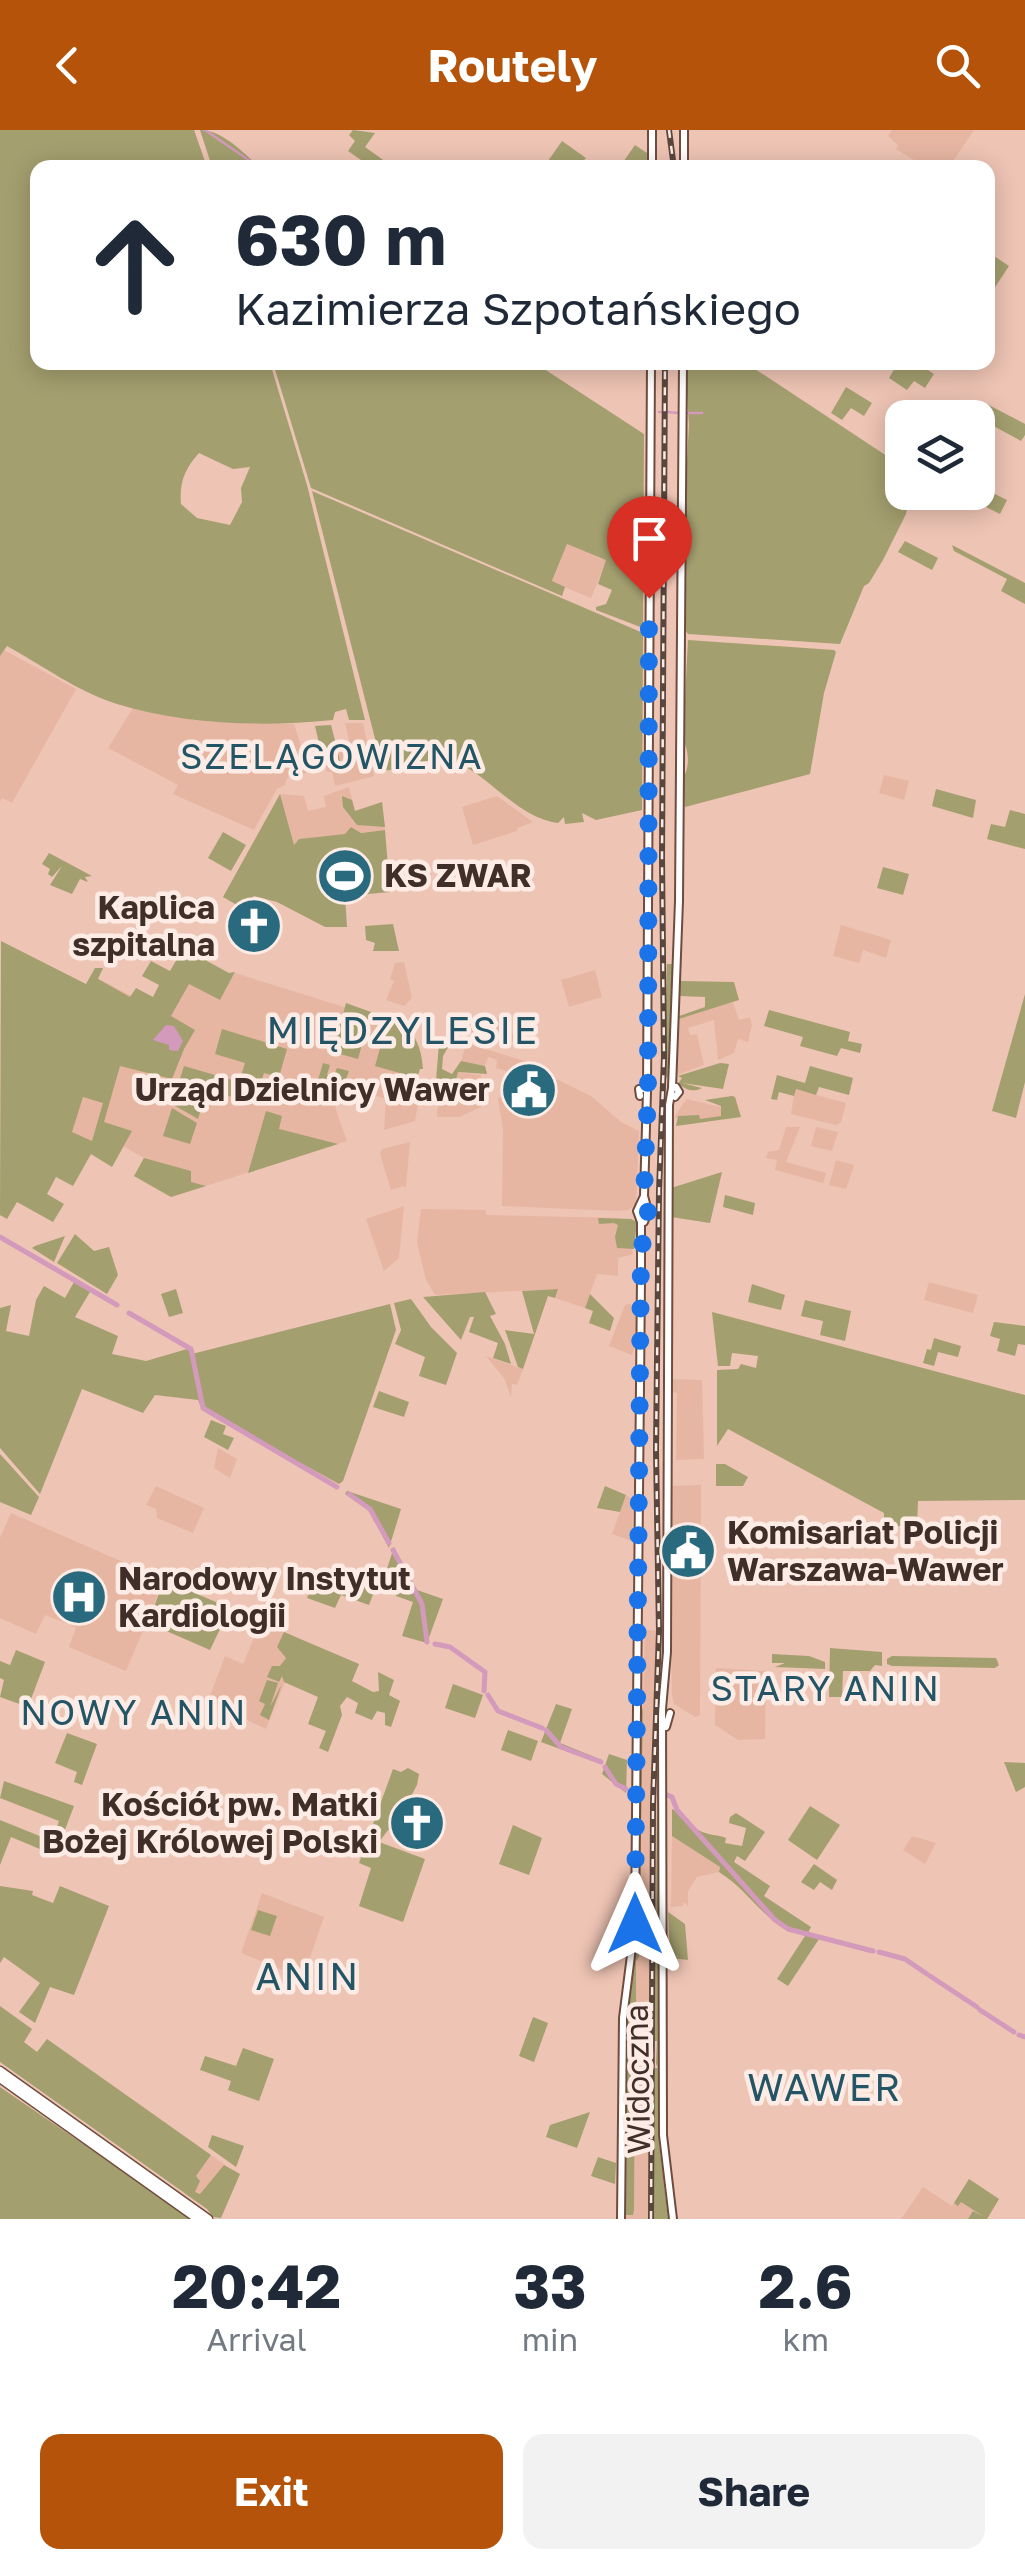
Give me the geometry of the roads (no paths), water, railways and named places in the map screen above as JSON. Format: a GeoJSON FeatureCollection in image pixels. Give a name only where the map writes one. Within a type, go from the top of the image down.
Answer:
{"type":"FeatureCollection","features":[{"type":"Feature","properties":{"kind":"main road"},"geometry":{"type":"LineString","coordinates":[[652,130],[652,160]]}},
{"type":"Feature","properties":{"kind":"main road"},"geometry":{"type":"LineString","coordinates":[[684,130],[684,160]]}},
{"type":"Feature","properties":{"kind":"main road"},"geometry":{"type":"LineString","coordinates":[[621,2219],[623,2018],[635,1924],[651,370]]}},
{"type":"Feature","properties":{"kind":"main road","name":"Widoczna"},"geometry":{"type":"LineString","coordinates":[[673,2219],[663,2160],[663,1758],[667,1709],[669,1110],[673,1091],[678,921],[683,370]]}},
{"type":"Feature","properties":{"kind":"main road"},"geometry":{"type":"LineString","coordinates":[[0,2075],[198,2219]]}},
{"type":"Feature","properties":{"kind":"main road"},"geometry":{"type":"LineString","coordinates":[[0,2075],[208,2219]]}},
{"type":"Feature","properties":{"kind":"waterway"},"geometry":{"type":"LineString","coordinates":[[205,130],[249,160]]}},
{"type":"Feature","properties":{"kind":"waterway"},"geometry":{"type":"LineString","coordinates":[[667,412],[679,413]]}},
{"type":"Feature","properties":{"kind":"waterway"},"geometry":{"type":"LineString","coordinates":[[687,413],[692,413]]}},
{"type":"Feature","properties":{"kind":"waterway"},"geometry":{"type":"LineString","coordinates":[[694,413],[702,413]]}},
{"type":"Feature","properties":{"kind":"waterway"},"geometry":{"type":"LineString","coordinates":[[0,1237],[117,1305]]}},
{"type":"Feature","properties":{"kind":"waterway"},"geometry":{"type":"LineString","coordinates":[[129,1313],[191,1349],[203,1408],[337,1487]]}},
{"type":"Feature","properties":{"kind":"waterway"},"geometry":{"type":"LineString","coordinates":[[349,1494],[370,1509],[389,1543]]}},
{"type":"Feature","properties":{"kind":"waterway"},"geometry":{"type":"LineString","coordinates":[[393,1550],[422,1604],[427,1642]]}},
{"type":"Feature","properties":{"kind":"waterway"},"geometry":{"type":"LineString","coordinates":[[435,1644],[450,1647],[485,1672],[484,1691]]}},
{"type":"Feature","properties":{"kind":"waterway"},"geometry":{"type":"LineString","coordinates":[[488,1695],[498,1711],[542,1728]]}},
{"type":"Feature","properties":{"kind":"waterway"},"geometry":{"type":"LineString","coordinates":[[546,1730],[561,1747],[601,1762]]}},
{"type":"Feature","properties":{"kind":"waterway"},"geometry":{"type":"LineString","coordinates":[[605,1767],[616,1784],[626,1789]]}},
{"type":"Feature","properties":{"kind":"waterway"},"geometry":{"type":"LineString","coordinates":[[665,1794],[672,1797],[677,1810],[775,1920],[788,1929],[873,1951]]}},
{"type":"Feature","properties":{"kind":"waterway"},"geometry":{"type":"LineString","coordinates":[[879,1952],[905,1959],[927,1974]]}},
{"type":"Feature","properties":{"kind":"waterway"},"geometry":{"type":"LineString","coordinates":[[930,1976],[977,2007]]}},
{"type":"Feature","properties":{"kind":"waterway"},"geometry":{"type":"LineString","coordinates":[[980,2010],[1014,2032]]}},
{"type":"Feature","properties":{"kind":"waterway"},"geometry":{"type":"LineString","coordinates":[[1019,2035],[1025,2037]]}},
{"type":"Feature","properties":{"kind":"railway"},"geometry":{"type":"LineString","coordinates":[[669,130],[673,160]]}},
{"type":"Feature","properties":{"kind":"railway"},"geometry":{"type":"LineString","coordinates":[[651,2219],[653,1804],[659,1631],[656,1450],[664,1057],[665,370]]}},
{"type":"Feature","properties":{"kind":"place","name":"KS ZWAR"},"geometry":{"type":"Point","coordinates":[345,876]}},
{"type":"Feature","properties":{"kind":"place","name":"Kaplica szpitalna"},"geometry":{"type":"Point","coordinates":[254,926]}},
{"type":"Feature","properties":{"kind":"place","name":"Urząd Dzielnicy Wawer"},"geometry":{"type":"Point","coordinates":[529,1090]}},
{"type":"Feature","properties":{"kind":"place","name":"Komisariat Policji Warszawa-Wawer"},"geometry":{"type":"Point","coordinates":[688,1551]}},
{"type":"Feature","properties":{"kind":"place","name":"Narodowy Instytut Kardiologii"},"geometry":{"type":"Point","coordinates":[79,1597]}},
{"type":"Feature","properties":{"kind":"place","name":"Kościół pw. Matki Bożej Królowej Polski"},"geometry":{"type":"Point","coordinates":[417,1823]}},
{"type":"Feature","properties":{"kind":"district","name":"SZELĄGOWIZNA"},"geometry":{"type":"Point","coordinates":[332,757]}},
{"type":"Feature","properties":{"kind":"district","name":"MIĘDZYLESIE"},"geometry":{"type":"Point","coordinates":[403,1031]}},
{"type":"Feature","properties":{"kind":"district","name":"STARY ANIN"},"geometry":{"type":"Point","coordinates":[826,1689]}},
{"type":"Feature","properties":{"kind":"district","name":"NOWY ANIN"},"geometry":{"type":"Point","coordinates":[134,1713]}},
{"type":"Feature","properties":{"kind":"district","name":"ANIN"},"geometry":{"type":"Point","coordinates":[308,1977]}},
{"type":"Feature","properties":{"kind":"district","name":"WAWER"},"geometry":{"type":"Point","coordinates":[825,2088]}}]}
